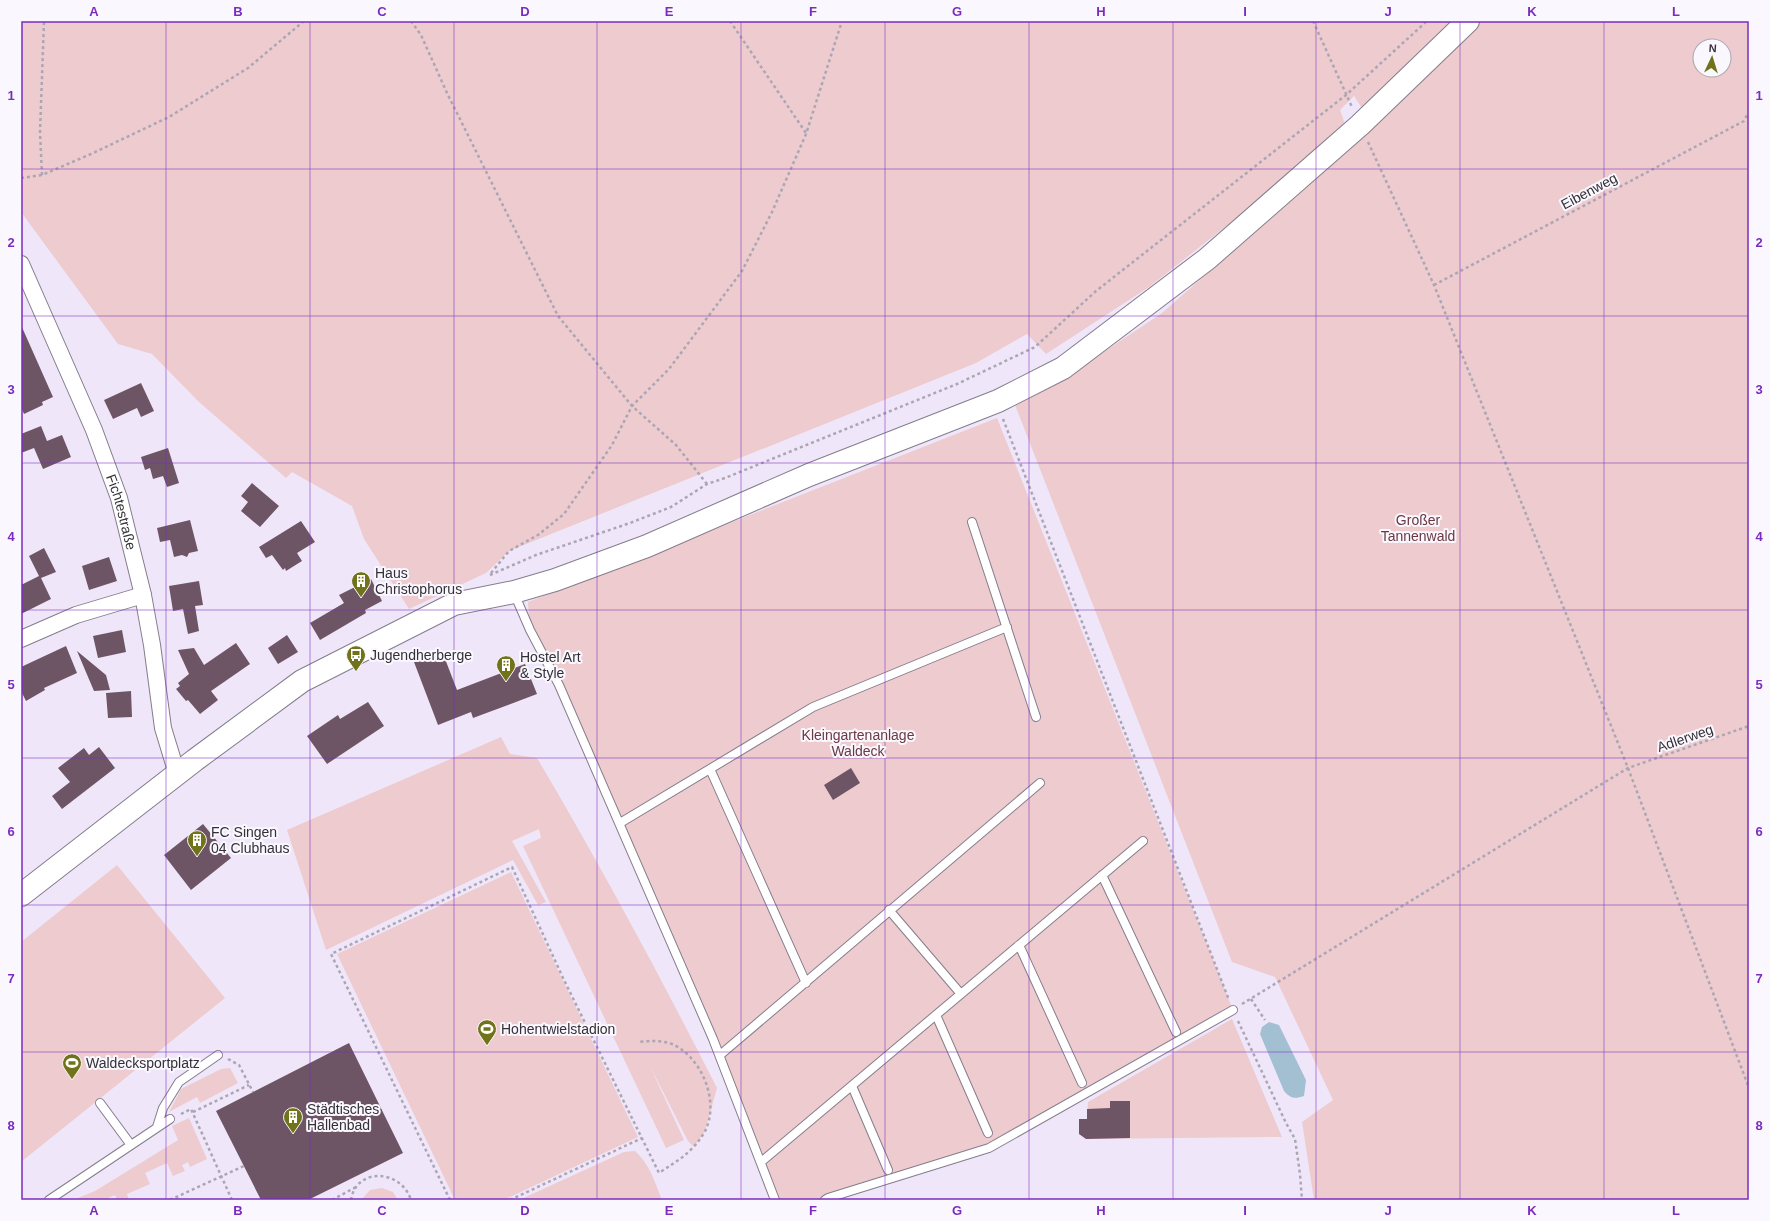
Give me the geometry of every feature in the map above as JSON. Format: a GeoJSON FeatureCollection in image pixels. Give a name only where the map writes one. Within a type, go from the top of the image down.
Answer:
{"type":"FeatureCollection","features":[{"type":"Feature","properties":{"kind":"main road"},"geometry":{"type":"LineString","coordinates":[[21,895],[177,774],[302,681],[454,604],[514,592],[555,580],[647,546],[809,475],[998,401],[1063,368],[1207,259],[1360,125],[1468,21]]}},
{"type":"Feature","properties":{"kind":"street","name":"Fichtestraße"},"geometry":{"type":"LineString","coordinates":[[21,264],[94,430],[119,498],[143,595],[164,728],[177,774]]}},
{"type":"Feature","properties":{"kind":"street"},"geometry":{"type":"LineString","coordinates":[[21,639],[76,616],[143,595]]}},
{"type":"Feature","properties":{"kind":"lane"},"geometry":{"type":"LineString","coordinates":[[972,522],[1036,717]]}},
{"type":"Feature","properties":{"kind":"lane"},"geometry":{"type":"LineString","coordinates":[[514,592],[530,630],[559,685],[720,1055],[775,1200]]}},
{"type":"Feature","properties":{"kind":"lane"},"geometry":{"type":"LineString","coordinates":[[620,823],[813,707],[1007,627]]}},
{"type":"Feature","properties":{"kind":"lane"},"geometry":{"type":"LineString","coordinates":[[710,769],[806,983]]}},
{"type":"Feature","properties":{"kind":"lane"},"geometry":{"type":"LineString","coordinates":[[720,1055],[1040,783]]}},
{"type":"Feature","properties":{"kind":"lane"},"geometry":{"type":"LineString","coordinates":[[761,1162],[1143,841]]}},
{"type":"Feature","properties":{"kind":"lane"},"geometry":{"type":"LineString","coordinates":[[1102,875],[1176,1032]]}},
{"type":"Feature","properties":{"kind":"lane"},"geometry":{"type":"LineString","coordinates":[[889,910],[961,994]]}},
{"type":"Feature","properties":{"kind":"lane"},"geometry":{"type":"LineString","coordinates":[[1019,945],[1082,1083]]}},
{"type":"Feature","properties":{"kind":"lane"},"geometry":{"type":"LineString","coordinates":[[825,1200],[989,1148],[1233,1010]]}},
{"type":"Feature","properties":{"kind":"lane"},"geometry":{"type":"LineString","coordinates":[[936,1015],[988,1133]]}},
{"type":"Feature","properties":{"kind":"lane"},"geometry":{"type":"LineString","coordinates":[[157,1127],[163,1108],[179,1082],[218,1055]]}},
{"type":"Feature","properties":{"kind":"lane"},"geometry":{"type":"LineString","coordinates":[[852,1086],[888,1170]]}},
{"type":"Feature","properties":{"kind":"lane"},"geometry":{"type":"LineString","coordinates":[[100,1103],[131,1145]]}},
{"type":"Feature","properties":{"kind":"lane"},"geometry":{"type":"LineString","coordinates":[[49,1200],[157,1127],[170,1120]]}},
{"type":"Feature","properties":{"kind":"path"},"geometry":{"type":"LineString","coordinates":[[42,175],[40,132],[44,21]]}},
{"type":"Feature","properties":{"kind":"path"},"geometry":{"type":"LineString","coordinates":[[21,178],[42,175],[91,154],[169,117],[248,68],[302,21]]}},
{"type":"Feature","properties":{"kind":"path"},"geometry":{"type":"LineString","coordinates":[[410,21],[421,36],[447,92],[558,316],[632,406],[676,445],[707,484]]}},
{"type":"Feature","properties":{"kind":"path"},"geometry":{"type":"LineString","coordinates":[[730,21],[806,134]]}},
{"type":"Feature","properties":{"kind":"path"},"geometry":{"type":"LineString","coordinates":[[509,551],[538,535],[564,514],[612,445],[632,406],[669,369],[742,271],[772,212],[806,134],[842,21]]}},
{"type":"Feature","properties":{"kind":"path"},"geometry":{"type":"LineString","coordinates":[[1313,21],[1434,285],[1628,768],[1749,1088]]}},
{"type":"Feature","properties":{"kind":"path"},"geometry":{"type":"LineString","coordinates":[[490,575],[536,555],[630,523],[671,507],[707,484],[957,384],[1035,347],[1096,291],[1346,95],[1427,21]]}},
{"type":"Feature","properties":{"kind":"path","name":"Eibenweg"},"geometry":{"type":"LineString","coordinates":[[1434,285],[1744,121],[1749,110]]}},
{"type":"Feature","properties":{"kind":"path"},"geometry":{"type":"LineString","coordinates":[[998,401],[1233,1010],[1295,1139],[1302,1200]]}},
{"type":"Feature","properties":{"kind":"path","name":"Adlerweg"},"geometry":{"type":"LineString","coordinates":[[1233,1010],[1628,768],[1749,726]]}},
{"type":"Feature","properties":{"kind":"path"},"geometry":{"type":"LineString","coordinates":[[450,1200],[331,954],[512,867],[564,980],[659,1173],[691,1151],[705,1131],[710,1109],[706,1085],[702,1074],[690,1056],[672,1044],[655,1040],[638,1042]]}},
{"type":"Feature","properties":{"kind":"path"},"geometry":{"type":"LineString","coordinates":[[1251,999],[1265,1020]]}},
{"type":"Feature","properties":{"kind":"path"},"geometry":{"type":"LineString","coordinates":[[218,1055],[239,1065],[253,1092]]}},
{"type":"Feature","properties":{"kind":"path"},"geometry":{"type":"LineString","coordinates":[[193,1112],[249,1085]]}},
{"type":"Feature","properties":{"kind":"path"},"geometry":{"type":"LineString","coordinates":[[186,1112],[191,1109],[193,1112],[232,1200]]}},
{"type":"Feature","properties":{"kind":"path"},"geometry":{"type":"LineString","coordinates":[[510,1200],[642,1138]]}},
{"type":"Feature","properties":{"kind":"path"},"geometry":{"type":"LineString","coordinates":[[170,1200],[244,1166]]}},
{"type":"Feature","properties":{"kind":"path"},"geometry":{"type":"LineString","coordinates":[[332,1200],[374,1176],[388,1177],[401,1183],[407,1190],[411,1200]]}},
{"type":"Feature","properties":{"kind":"path"},"geometry":{"type":"LineString","coordinates":[[351,1200],[357,1187]]}},
{"type":"Feature","properties":{"kind":"green space"},"geometry":{"type":"Polygon","coordinates":[[[21,21],[1452,21],[1363,110],[1354,96],[1340,110],[1346,127],[1239,216],[1149,287],[1046,354],[1027,334],[976,363],[509,551],[486,573],[409,609],[364,539],[352,506],[292,472],[286,478],[198,401],[152,354],[118,344],[21,212],[21,21]]]}},
{"type":"Feature","properties":{"kind":"green space","name":"Großer Tannenwald"},"geometry":{"type":"Polygon","coordinates":[[[1482,21],[1749,21],[1749,1200],[1314,1200],[1302,1122],[1333,1100],[1275,977],[1232,962],[1015,405],[1053,386],[1162,313],[1359,140],[1482,21]]]}},
{"type":"Feature","properties":{"kind":"green space","name":"Kleingartenanlage Waldeck"},"geometry":{"type":"Polygon","coordinates":[[[997,418],[1233,1010],[989,1148],[817,1200],[785,1200],[774,1197],[713,1039],[530,630],[528,602],[997,418]]]}},
{"type":"Feature","properties":{"kind":"green space"},"geometry":{"type":"Polygon","coordinates":[[[501,737],[510,754],[537,758],[630,922],[717,1088],[705,1131],[694,1147],[688,1141],[649,1064],[684,1140],[666,1148],[523,846],[541,838],[539,829],[512,841],[546,902],[538,905],[513,860],[326,950],[287,830],[501,737]]]}},
{"type":"Feature","properties":{"kind":"green space","name":"Waldecksportplatz"},"geometry":{"type":"Polygon","coordinates":[[[117,865],[225,998],[21,1162],[21,942],[117,865]]]}},
{"type":"Feature","properties":{"kind":"green space","name":"Hohentwielstadion"},"geometry":{"type":"Polygon","coordinates":[[[511,872],[638,1137],[504,1200],[455,1200],[337,954],[511,872]]]}},
{"type":"Feature","properties":{"kind":"green space"},"geometry":{"type":"Polygon","coordinates":[[[1232,1019],[1282,1137],[1086,1139],[1088,1102],[1232,1019]]]}},
{"type":"Feature","properties":{"kind":"green space"},"geometry":{"type":"Polygon","coordinates":[[[230,1068],[238,1083],[200,1103],[197,1097],[169,1112],[181,1089],[221,1069],[230,1068]]]}},
{"type":"Feature","properties":{"kind":"green space"},"geometry":{"type":"Polygon","coordinates":[[[189,1118],[207,1159],[190,1167],[188,1162],[182,1165],[185,1171],[173,1176],[167,1163],[145,1173],[150,1184],[127,1194],[129,1200],[117,1200],[115,1195],[104,1200],[73,1200],[95,1191],[178,1140],[172,1126],[189,1118]]]}},
{"type":"Feature","properties":{"kind":"green space"},"geometry":{"type":"Polygon","coordinates":[[[635,1151],[645,1162],[662,1200],[519,1200],[624,1152],[635,1151]]]}},
{"type":"Feature","properties":{"kind":"green space"},"geometry":{"type":"Polygon","coordinates":[[[382,1188],[393,1192],[398,1200],[361,1200],[370,1190],[382,1188]]]}},
{"type":"Feature","properties":{"kind":"water"},"geometry":{"type":"Polygon","coordinates":[[[1269,1022],[1279,1025],[1306,1080],[1304,1096],[1293,1098],[1284,1091],[1260,1034],[1262,1027],[1269,1022]]]}},
{"type":"Feature","properties":{"kind":"building"},"geometry":{"type":"Polygon","coordinates":[[[21,325],[53,397],[42,402],[43,405],[24,414],[21,407],[21,325]]]}},
{"type":"Feature","properties":{"kind":"building"},"geometry":{"type":"Polygon","coordinates":[[[141,383],[154,411],[141,417],[137,408],[113,419],[104,400],[141,383]]]}},
{"type":"Feature","properties":{"kind":"building"},"geometry":{"type":"Polygon","coordinates":[[[41,426],[47,441],[62,435],[71,457],[43,469],[34,448],[21,453],[21,434],[41,426]]]}},
{"type":"Feature","properties":{"kind":"building"},"geometry":{"type":"Polygon","coordinates":[[[168,448],[179,483],[167,487],[163,476],[153,479],[150,468],[145,470],[141,457],[168,448]]]}},
{"type":"Feature","properties":{"kind":"building"},"geometry":{"type":"Polygon","coordinates":[[[252,483],[279,506],[260,527],[241,511],[248,502],[241,496],[252,483]]]}},
{"type":"Feature","properties":{"kind":"building"},"geometry":{"type":"Polygon","coordinates":[[[190,520],[198,551],[189,553],[187,557],[182,555],[174,557],[170,540],[160,542],[157,528],[190,520]]]}},
{"type":"Feature","properties":{"kind":"building"},"geometry":{"type":"Polygon","coordinates":[[[301,521],[315,542],[297,553],[302,561],[286,571],[285,568],[283,570],[272,555],[266,558],[259,547],[301,521]]]}},
{"type":"Feature","properties":{"kind":"building"},"geometry":{"type":"Polygon","coordinates":[[[44,548],[56,572],[41,578],[51,599],[21,614],[21,585],[39,576],[29,556],[44,548]]]}},
{"type":"Feature","properties":{"kind":"building"},"geometry":{"type":"Polygon","coordinates":[[[109,557],[117,581],[89,590],[82,566],[109,557]]]}},
{"type":"Feature","properties":{"kind":"building"},"geometry":{"type":"Polygon","coordinates":[[[371,579],[382,601],[365,610],[366,613],[320,640],[310,623],[344,603],[339,595],[371,579]]]}},
{"type":"Feature","properties":{"kind":"building"},"geometry":{"type":"Polygon","coordinates":[[[199,581],[203,605],[195,606],[199,631],[188,634],[183,609],[173,611],[169,586],[199,581]]]}},
{"type":"Feature","properties":{"kind":"building"},"geometry":{"type":"Polygon","coordinates":[[[122,630],[126,652],[98,658],[93,636],[122,630]]]}},
{"type":"Feature","properties":{"kind":"building"},"geometry":{"type":"Polygon","coordinates":[[[287,635],[298,652],[278,664],[268,648],[287,635]]]}},
{"type":"Feature","properties":{"kind":"building"},"geometry":{"type":"Polygon","coordinates":[[[236,643],[250,664],[211,691],[218,700],[200,714],[176,689],[180,686],[178,683],[189,674],[178,650],[194,648],[204,665],[236,643]]]}},
{"type":"Feature","properties":{"kind":"building"},"geometry":{"type":"Polygon","coordinates":[[[66,646],[77,673],[44,688],[45,690],[26,701],[21,691],[21,667],[66,646]]]}},
{"type":"Feature","properties":{"kind":"building"},"geometry":{"type":"Polygon","coordinates":[[[77,651],[106,675],[110,690],[94,691],[77,651]]]}},
{"type":"Feature","properties":{"kind":"building","name":"Hostel Art & Style"},"geometry":{"type":"Polygon","coordinates":[[[442,651],[457,690],[525,664],[537,694],[473,718],[471,712],[438,725],[414,662],[442,651]]]}},
{"type":"Feature","properties":{"kind":"building"},"geometry":{"type":"Polygon","coordinates":[[[131,691],[132,717],[108,718],[106,693],[131,691]]]}},
{"type":"Feature","properties":{"kind":"building"},"geometry":{"type":"Polygon","coordinates":[[[368,702],[384,726],[327,764],[307,736],[338,715],[340,719],[368,702]]]}},
{"type":"Feature","properties":{"kind":"building"},"geometry":{"type":"Polygon","coordinates":[[[99,747],[115,768],[62,809],[52,796],[70,782],[58,768],[84,748],[89,755],[99,747]]]}},
{"type":"Feature","properties":{"kind":"building"},"geometry":{"type":"Polygon","coordinates":[[[851,768],[860,783],[833,800],[824,785],[851,768]]]}},
{"type":"Feature","properties":{"kind":"building","name":"FC Singen 04 Clubhaus"},"geometry":{"type":"Polygon","coordinates":[[[203,824],[231,858],[191,890],[164,855],[203,824]]]}},
{"type":"Feature","properties":{"kind":"building","name":"Städtisches Hallenbad"},"geometry":{"type":"Polygon","coordinates":[[[349,1043],[403,1153],[308,1200],[261,1200],[216,1111],[349,1043]]]}},
{"type":"Feature","properties":{"kind":"building"},"geometry":{"type":"Polygon","coordinates":[[[1110,1101],[1130,1101],[1130,1138],[1086,1139],[1079,1134],[1079,1119],[1087,1119],[1087,1109],[1110,1108],[1110,1101]]]}},
{"type":"Feature","properties":{"kind":"place","name":"Haus Christophorus"},"geometry":{"type":"Point","coordinates":[361,598]}},
{"type":"Feature","properties":{"kind":"place","name":"Jugendherberge"},"geometry":{"type":"Point","coordinates":[356,672]}},
{"type":"Feature","properties":{"kind":"place","name":"Hostel Art & Style"},"geometry":{"type":"Point","coordinates":[506,682]}},
{"type":"Feature","properties":{"kind":"place","name":"FC Singen 04 Clubhaus"},"geometry":{"type":"Point","coordinates":[197,857]}},
{"type":"Feature","properties":{"kind":"place","name":"Hohentwielstadion"},"geometry":{"type":"Point","coordinates":[487,1046]}},
{"type":"Feature","properties":{"kind":"place","name":"Waldecksportplatz"},"geometry":{"type":"Point","coordinates":[72,1080]}},
{"type":"Feature","properties":{"kind":"place","name":"Städtisches Hallenbad"},"geometry":{"type":"Point","coordinates":[293,1134]}}]}
